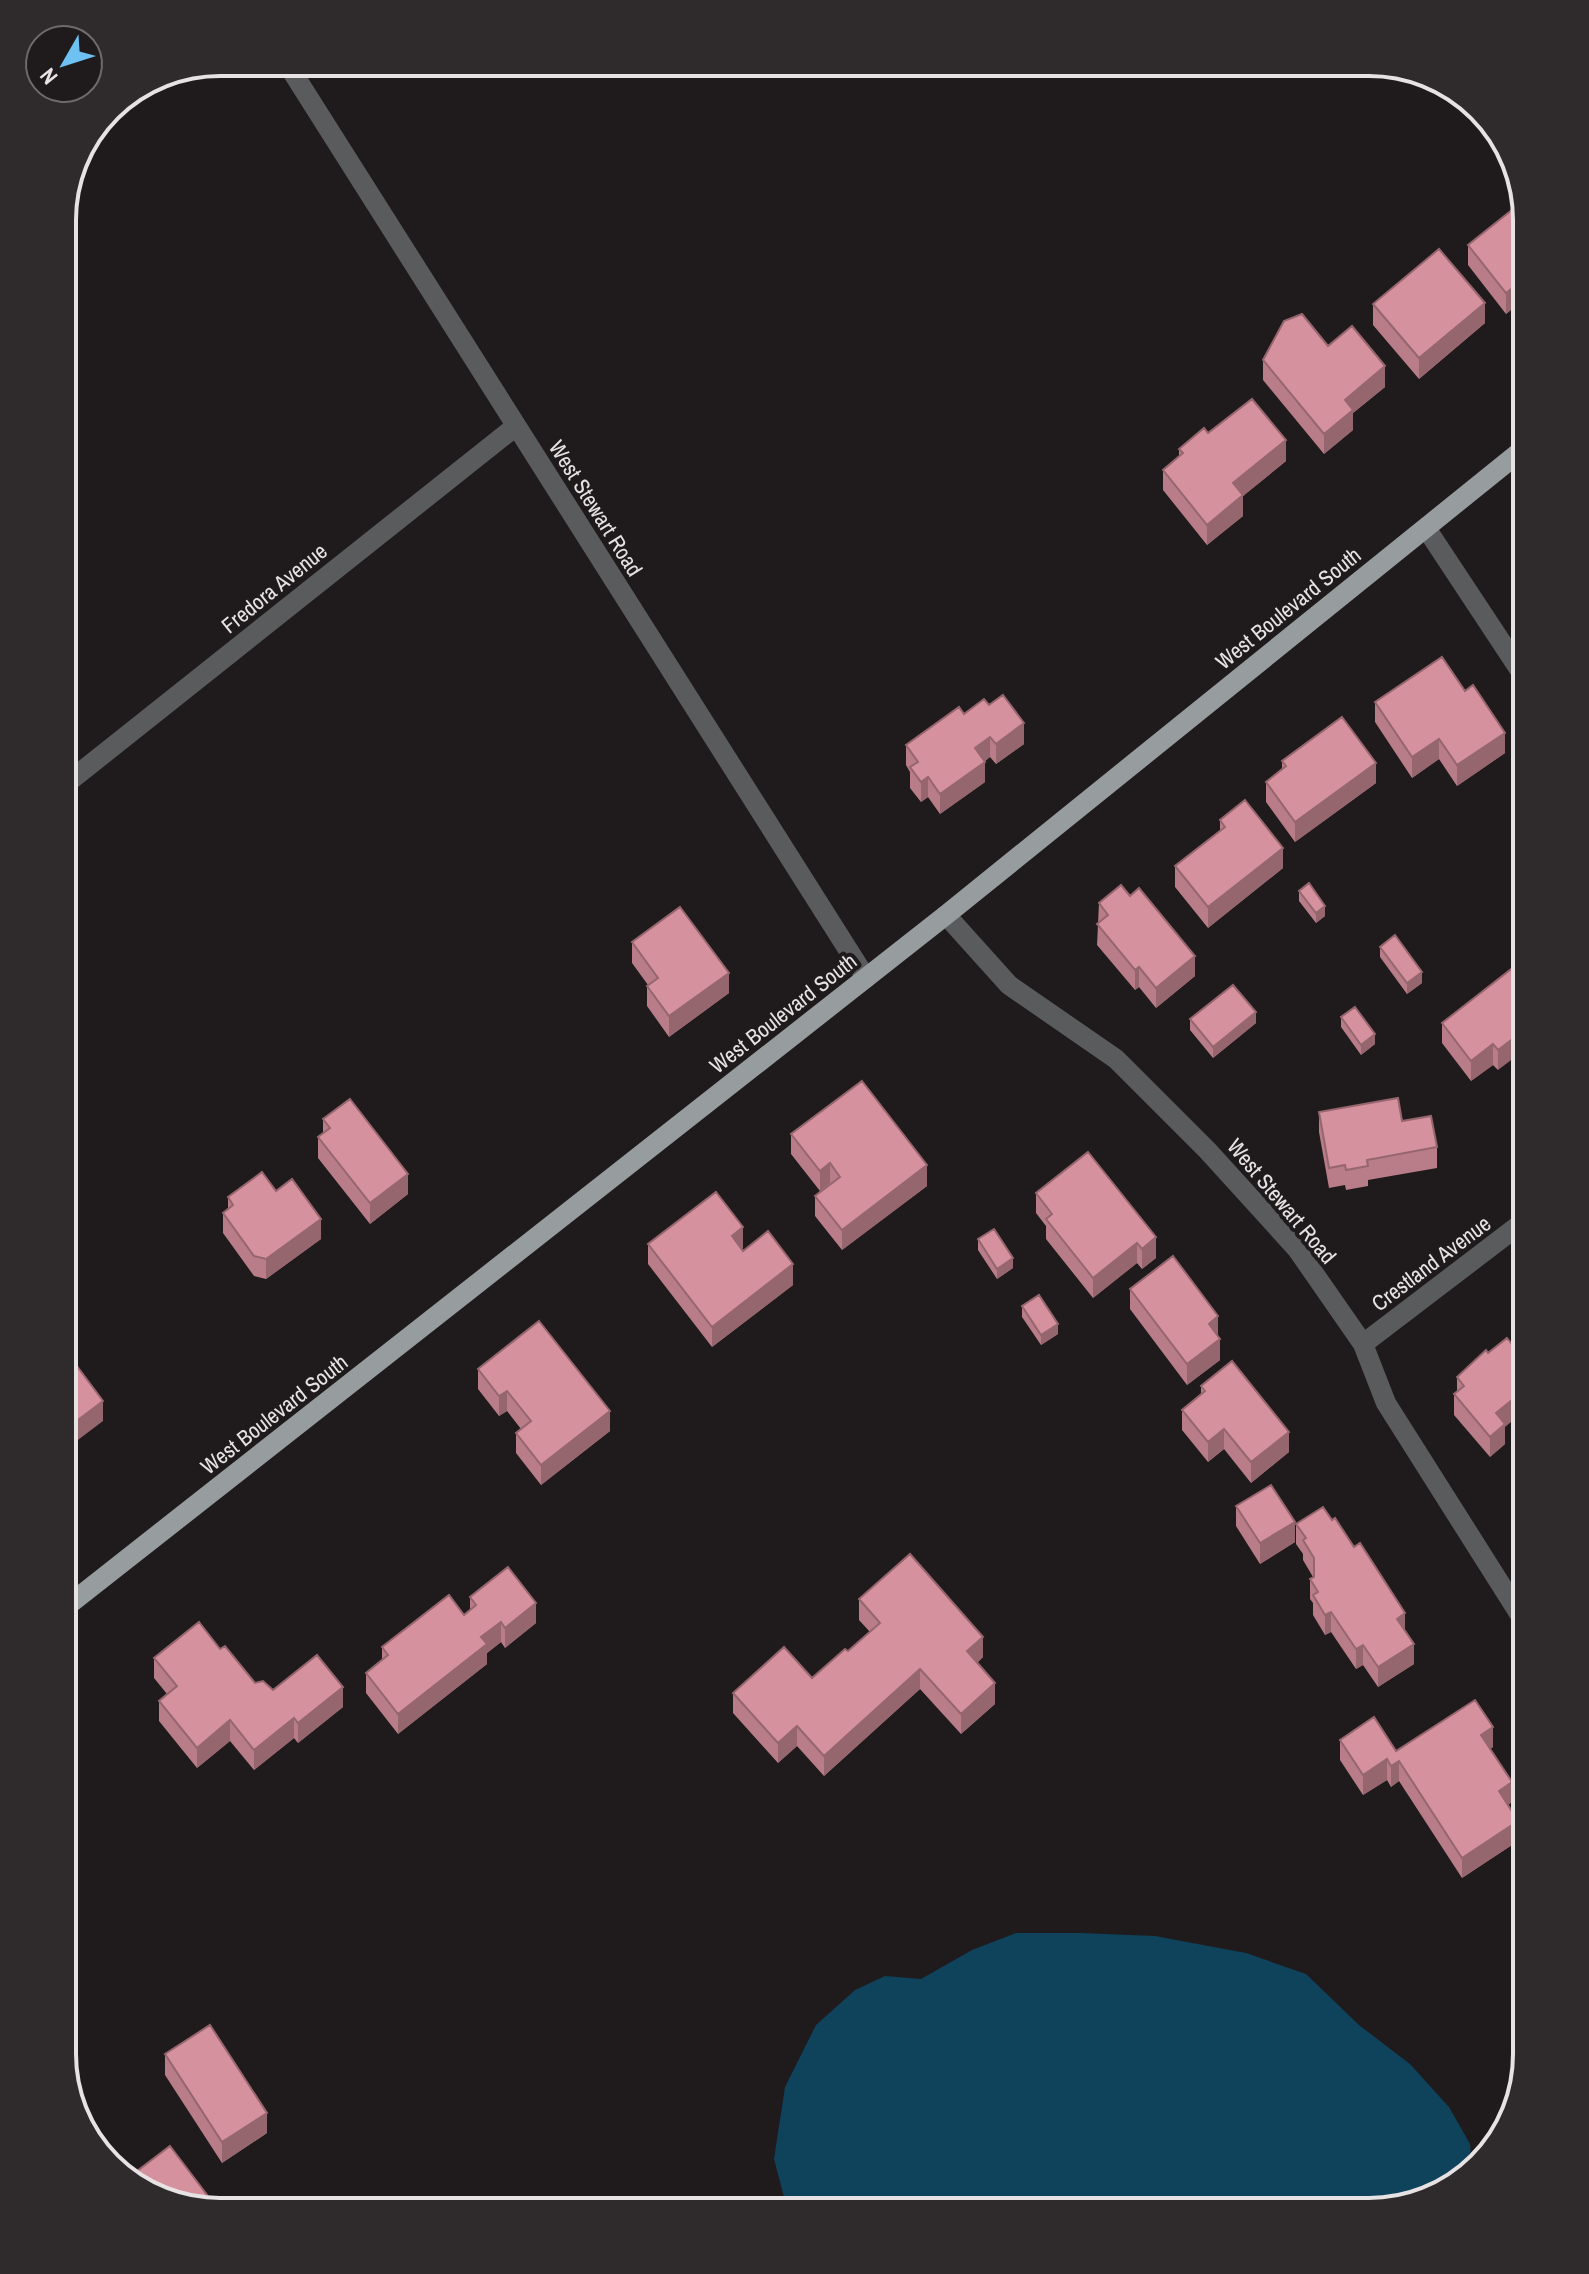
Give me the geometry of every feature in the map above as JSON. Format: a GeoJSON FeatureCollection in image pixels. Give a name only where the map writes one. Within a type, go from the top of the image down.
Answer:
{"type":"FeatureCollection","features":[{"type":"Feature","properties":{"kind":"main road","name":"West Boulevard South"},"geometry":{"type":"LineString","coordinates":[[76,1599],[946,915],[1513,457]]}},
{"type":"Feature","properties":{"kind":"street","name":"West Stewart Road"},"geometry":{"type":"LineString","coordinates":[[295,76],[866,978]]}},
{"type":"Feature","properties":{"kind":"street","name":"Fredora Avenue"},"geometry":{"type":"LineString","coordinates":[[76,776],[516,426]]}},
{"type":"Feature","properties":{"kind":"street"},"geometry":{"type":"LineString","coordinates":[[1426,528],[1513,660]]}},
{"type":"Feature","properties":{"kind":"street","name":"West Stewart Road"},"geometry":{"type":"LineString","coordinates":[[946,915],[1009,985],[1116,1059],[1208,1151],[1297,1249],[1363,1344],[1386,1403],[1513,1604]]}},
{"type":"Feature","properties":{"kind":"street","name":"Crestland Avenue"},"geometry":{"type":"LineString","coordinates":[[1363,1344],[1513,1230]]}},
{"type":"Feature","properties":{"kind":"water"},"geometry":{"type":"Polygon","coordinates":[[[1016,1933],[1155,1936],[1246,1953],[1306,1974],[1359,2025],[1410,2064],[1449,2107],[1470,2144],[1471,2156],[1441,2179],[1388,2197],[784,2198],[774,2159],[785,2087],[816,2025],[855,1990],[885,1976],[921,1979],[972,1950],[1016,1933]]]}},
{"type":"Feature","properties":{"kind":"building"},"geometry":{"type":"Polygon","coordinates":[[[1512,210],[1513,288],[1506,293],[1468,245],[1512,210]]]}},
{"type":"Feature","properties":{"kind":"building"},"geometry":{"type":"Polygon","coordinates":[[[1439,249],[1485,303],[1419,358],[1373,304],[1439,249]]]}},
{"type":"Feature","properties":{"kind":"building"},"geometry":{"type":"Polygon","coordinates":[[[1302,314],[1328,346],[1352,326],[1385,366],[1345,400],[1353,410],[1324,434],[1263,360],[1284,321],[1302,314]]]}},
{"type":"Feature","properties":{"kind":"building"},"geometry":{"type":"Polygon","coordinates":[[[1252,399],[1286,440],[1233,483],[1243,495],[1207,525],[1163,470],[1183,453],[1179,449],[1204,428],[1208,433],[1252,399]]]}},
{"type":"Feature","properties":{"kind":"building"},"geometry":{"type":"Polygon","coordinates":[[[1442,657],[1465,691],[1473,685],[1505,733],[1457,765],[1439,739],[1412,757],[1375,702],[1442,657]]]}},
{"type":"Feature","properties":{"kind":"building"},"geometry":{"type":"Polygon","coordinates":[[[1003,695],[1024,723],[996,744],[990,737],[975,748],[985,762],[940,794],[928,777],[921,782],[910,767],[918,762],[906,745],[959,707],[964,714],[984,699],[989,705],[1003,695]]]}},
{"type":"Feature","properties":{"kind":"building"},"geometry":{"type":"Polygon","coordinates":[[[1342,717],[1376,763],[1295,822],[1266,782],[1286,766],[1282,761],[1342,717]]]}},
{"type":"Feature","properties":{"kind":"building"},"geometry":{"type":"Polygon","coordinates":[[[1245,800],[1283,848],[1208,907],[1175,866],[1225,827],[1220,820],[1245,800]]]}},
{"type":"Feature","properties":{"kind":"building"},"geometry":{"type":"Polygon","coordinates":[[[1309,883],[1325,906],[1316,913],[1299,891],[1309,883]]]}},
{"type":"Feature","properties":{"kind":"building"},"geometry":{"type":"Polygon","coordinates":[[[1121,885],[1130,896],[1139,888],[1195,956],[1156,988],[1139,967],[1135,970],[1097,924],[1108,915],[1099,903],[1121,885]]]}},
{"type":"Feature","properties":{"kind":"building"},"geometry":{"type":"Polygon","coordinates":[[[680,907],[729,973],[669,1016],[647,986],[658,978],[632,942],[680,907]]]}},
{"type":"Feature","properties":{"kind":"building"},"geometry":{"type":"Polygon","coordinates":[[[1395,935],[1422,972],[1407,983],[1380,947],[1395,935]]]}},
{"type":"Feature","properties":{"kind":"building"},"geometry":{"type":"Polygon","coordinates":[[[1513,968],[1513,1039],[1498,1050],[1493,1044],[1471,1061],[1442,1023],[1513,968]]]}},
{"type":"Feature","properties":{"kind":"building"},"geometry":{"type":"Polygon","coordinates":[[[1233,985],[1256,1012],[1213,1047],[1190,1019],[1233,985]]]}},
{"type":"Feature","properties":{"kind":"building"},"geometry":{"type":"Polygon","coordinates":[[[1355,1007],[1375,1034],[1361,1045],[1341,1017],[1355,1007]]]}},
{"type":"Feature","properties":{"kind":"building"},"geometry":{"type":"Polygon","coordinates":[[[862,1081],[927,1165],[842,1230],[815,1196],[840,1177],[830,1163],[820,1171],[791,1134],[862,1081]]]}},
{"type":"Feature","properties":{"kind":"building"},"geometry":{"type":"Polygon","coordinates":[[[1398,1098],[1402,1121],[1431,1116],[1437,1147],[1367,1160],[1368,1166],[1346,1170],[1345,1165],[1329,1168],[1319,1112],[1398,1098]]]}},
{"type":"Feature","properties":{"kind":"building"},"geometry":{"type":"Polygon","coordinates":[[[350,1099],[408,1174],[370,1203],[318,1137],[330,1128],[323,1119],[350,1099]]]}},
{"type":"Feature","properties":{"kind":"building"},"geometry":{"type":"Polygon","coordinates":[[[1088,1152],[1156,1237],[1142,1249],[1137,1243],[1093,1278],[1046,1219],[1052,1214],[1036,1193],[1088,1152]]]}},
{"type":"Feature","properties":{"kind":"building"},"geometry":{"type":"Polygon","coordinates":[[[262,1172],[276,1191],[292,1179],[321,1219],[266,1259],[254,1256],[223,1213],[233,1205],[228,1197],[262,1172]]]}},
{"type":"Feature","properties":{"kind":"building"},"geometry":{"type":"Polygon","coordinates":[[[716,1192],[743,1227],[732,1236],[743,1251],[768,1231],[793,1264],[712,1327],[648,1244],[716,1192]]]}},
{"type":"Feature","properties":{"kind":"building"},"geometry":{"type":"Polygon","coordinates":[[[994,1229],[1013,1258],[997,1269],[978,1239],[994,1229]]]}},
{"type":"Feature","properties":{"kind":"building"},"geometry":{"type":"Polygon","coordinates":[[[1173,1256],[1218,1316],[1209,1324],[1220,1339],[1187,1364],[1130,1289],[1173,1256]]]}},
{"type":"Feature","properties":{"kind":"building"},"geometry":{"type":"Polygon","coordinates":[[[1039,1295],[1058,1324],[1041,1335],[1022,1306],[1039,1295]]]}},
{"type":"Feature","properties":{"kind":"building"},"geometry":{"type":"Polygon","coordinates":[[[539,1321],[610,1411],[541,1465],[516,1433],[531,1421],[507,1391],[499,1396],[478,1369],[539,1321]]]}},
{"type":"Feature","properties":{"kind":"building"},"geometry":{"type":"Polygon","coordinates":[[[1507,1338],[1513,1346],[1513,1399],[1496,1413],[1505,1424],[1490,1437],[1454,1394],[1464,1386],[1457,1377],[1486,1350],[1488,1353],[1507,1338]]]}},
{"type":"Feature","properties":{"kind":"building"},"geometry":{"type":"Polygon","coordinates":[[[1232,1361],[1289,1432],[1251,1462],[1224,1429],[1208,1442],[1182,1410],[1205,1391],[1201,1386],[1232,1361]]]}},
{"type":"Feature","properties":{"kind":"building"},"geometry":{"type":"Polygon","coordinates":[[[76,1365],[103,1401],[76,1421],[76,1365]]]}},
{"type":"Feature","properties":{"kind":"building"},"geometry":{"type":"Polygon","coordinates":[[[1271,1485],[1295,1522],[1260,1543],[1236,1506],[1271,1485]]]}},
{"type":"Feature","properties":{"kind":"building"},"geometry":{"type":"Polygon","coordinates":[[[1323,1507],[1332,1520],[1335,1518],[1354,1547],[1360,1543],[1405,1613],[1397,1619],[1414,1644],[1378,1667],[1363,1645],[1356,1649],[1331,1612],[1325,1615],[1313,1595],[1318,1592],[1310,1579],[1314,1577],[1314,1558],[1296,1524],[1323,1507]]]}},
{"type":"Feature","properties":{"kind":"building"},"geometry":{"type":"Polygon","coordinates":[[[910,1554],[983,1637],[967,1651],[995,1683],[961,1714],[920,1669],[824,1756],[797,1726],[778,1743],[733,1693],[784,1647],[812,1678],[845,1649],[848,1651],[880,1623],[859,1599],[910,1554]]]}},
{"type":"Feature","properties":{"kind":"building"},"geometry":{"type":"Polygon","coordinates":[[[508,1567],[536,1603],[505,1628],[501,1622],[481,1637],[487,1644],[398,1714],[366,1673],[388,1655],[382,1647],[449,1595],[464,1615],[476,1605],[470,1597],[508,1567]]]}},
{"type":"Feature","properties":{"kind":"building"},"geometry":{"type":"Polygon","coordinates":[[[199,1622],[220,1649],[225,1646],[255,1683],[263,1681],[273,1690],[317,1655],[343,1687],[298,1723],[294,1718],[254,1750],[230,1720],[197,1748],[159,1701],[177,1686],[154,1658],[199,1622]]]}},
{"type":"Feature","properties":{"kind":"building"},"geometry":{"type":"Polygon","coordinates":[[[1475,1700],[1493,1727],[1481,1735],[1512,1782],[1499,1791],[1513,1813],[1513,1824],[1462,1858],[1399,1761],[1391,1766],[1387,1759],[1363,1775],[1340,1740],[1374,1717],[1396,1751],[1475,1700]]]}},
{"type":"Feature","properties":{"kind":"building"},"geometry":{"type":"Polygon","coordinates":[[[210,2025],[267,2113],[222,2142],[165,2054],[210,2025]]]}},
{"type":"Feature","properties":{"kind":"building"},"geometry":{"type":"Polygon","coordinates":[[[170,2146],[209,2198],[165,2187],[137,2171],[170,2146]]]}}]}
